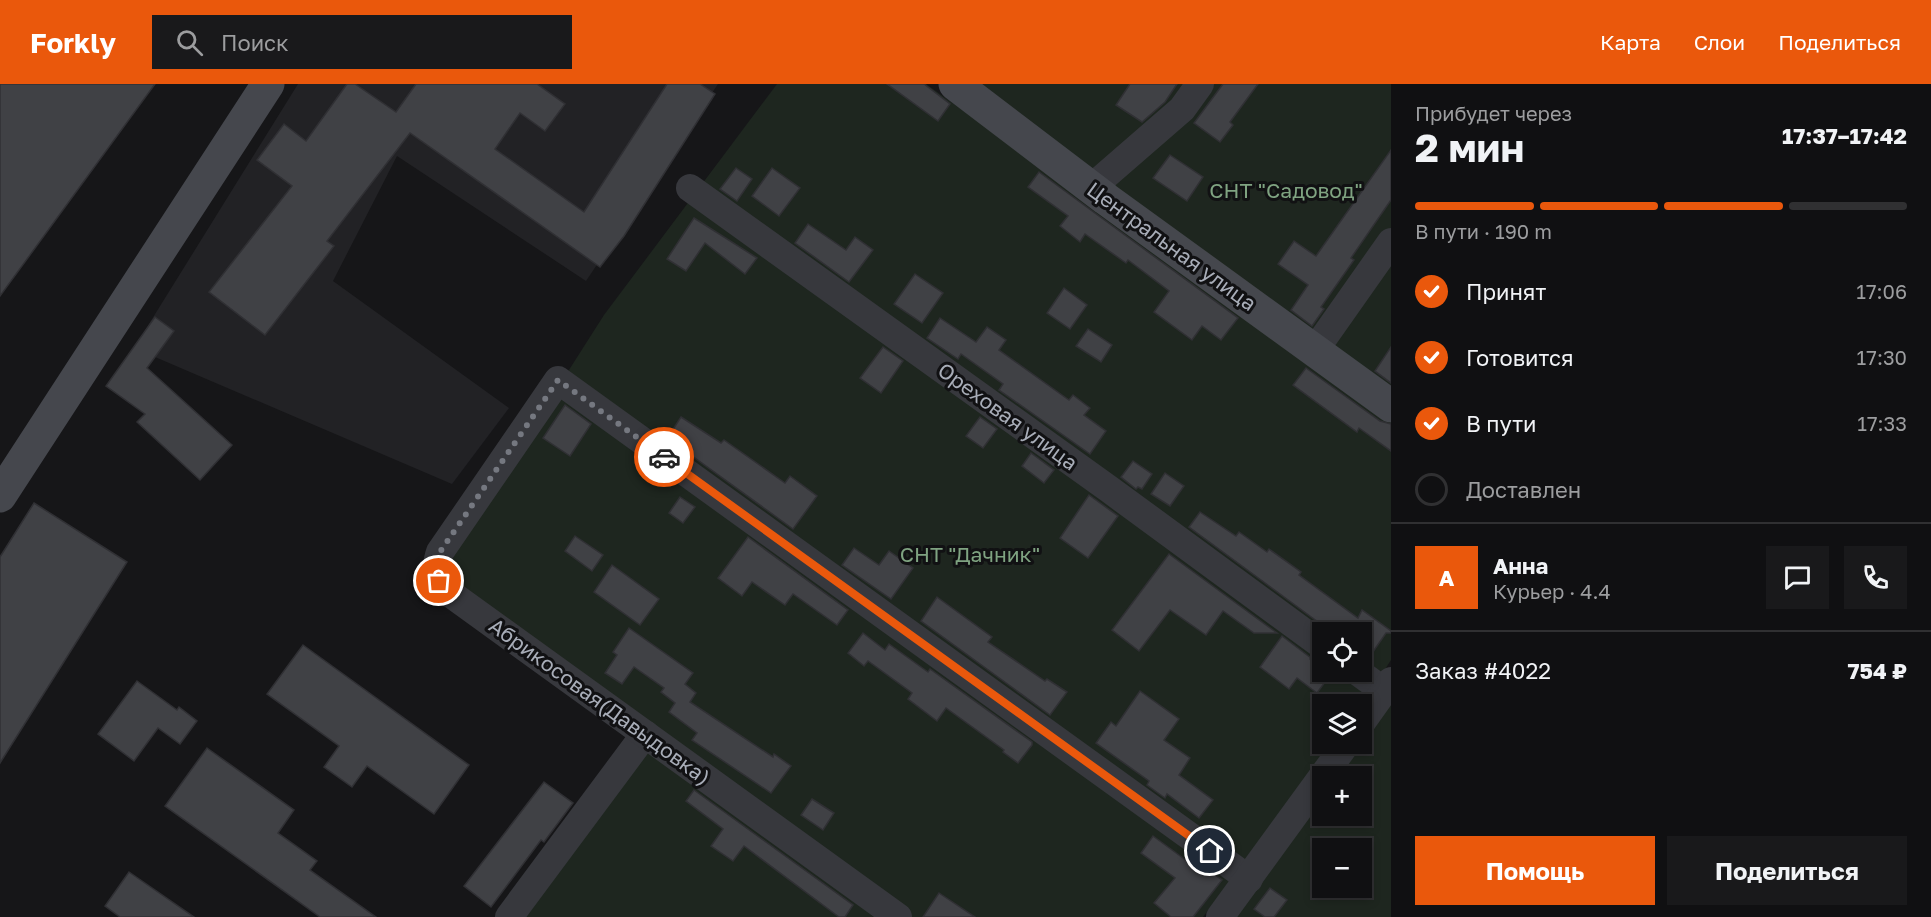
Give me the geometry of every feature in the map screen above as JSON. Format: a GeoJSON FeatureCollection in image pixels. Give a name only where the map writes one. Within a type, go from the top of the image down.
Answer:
{"type":"FeatureCollection","features":[{"type":"Feature","properties":{"kind":"street"},"geometry":{"type":"LineString","coordinates":[[0,496],[268,84]]}},
{"type":"Feature","properties":{"kind":"street","name":"Центральная улица"},"geometry":{"type":"LineString","coordinates":[[955,84],[1091,188],[1391,406]]}},
{"type":"Feature","properties":{"kind":"street"},"geometry":{"type":"LineString","coordinates":[[1091,188],[1182,108],[1200,84]]}},
{"type":"Feature","properties":{"kind":"street","name":"Ореховая улица"},"geometry":{"type":"LineString","coordinates":[[690,188],[1312,638]]}},
{"type":"Feature","properties":{"kind":"street"},"geometry":{"type":"LineString","coordinates":[[1316,350],[1391,242]]}},
{"type":"Feature","properties":{"kind":"street","name":"Абрикосовая(Давыдовка)"},"geometry":{"type":"LineString","coordinates":[[898,917],[444,589],[436,572],[436,562],[440,552],[558,380],[1249,879]]}},
{"type":"Feature","properties":{"kind":"street"},"geometry":{"type":"LineString","coordinates":[[1372,679],[1388,686],[1372,708]]}},
{"type":"Feature","properties":{"kind":"street"},"geometry":{"type":"LineString","coordinates":[[509,917],[645,734]]}},
{"type":"Feature","properties":{"kind":"street"},"geometry":{"type":"LineString","coordinates":[[1220,917],[1339,754]]}},
{"type":"Feature","properties":{"kind":"shaded area"},"geometry":{"type":"Polygon","coordinates":[[[298,84],[718,84],[586,281],[397,156],[333,281],[509,408],[452,484],[134,348],[298,84]]]}},
{"type":"Feature","properties":{"kind":"green space","name":"СНТ \"Дачник\""},"geometry":{"type":"Polygon","coordinates":[[[777,84],[926,84],[1391,416],[1391,660],[1369,694],[1312,694],[1312,754],[1325,754],[1316,766],[1312,766],[1312,772],[1203,917],[515,917],[653,728],[451,581],[451,555],[604,315],[777,84]]]}},
{"type":"Feature","properties":{"kind":"green space","name":"СНТ \"Садовод\""},"geometry":{"type":"Polygon","coordinates":[[[980,84],[1391,84],[1391,397],[980,84]]]}},
{"type":"Feature","properties":{"kind":"green space"},"geometry":{"type":"Polygon","coordinates":[[[1391,701],[1391,917],[1230,917],[1312,808],[1312,826],[1372,826],[1372,766],[1343,766],[1352,754],[1372,754],[1372,727],[1391,701]]]}},
{"type":"Feature","properties":{"kind":"building"},"geometry":{"type":"Polygon","coordinates":[[[0,84],[155,84],[0,296],[0,84]]]}},
{"type":"Feature","properties":{"kind":"building"},"geometry":{"type":"Polygon","coordinates":[[[347,84],[355,84],[396,112],[416,84],[537,84],[565,104],[545,131],[520,113],[495,149],[584,212],[667,84],[700,84],[715,94],[624,236],[600,267],[410,133],[327,241],[334,246],[265,335],[209,292],[292,186],[257,160],[284,124],[306,141],[347,84]]]}},
{"type":"Feature","properties":{"kind":"building"},"geometry":{"type":"Polygon","coordinates":[[[887,84],[924,84],[950,104],[938,121],[887,84]]]}},
{"type":"Feature","properties":{"kind":"building"},"geometry":{"type":"Polygon","coordinates":[[[1130,84],[1177,84],[1165,102],[1142,122],[1116,105],[1130,84]]]}},
{"type":"Feature","properties":{"kind":"building"},"geometry":{"type":"Polygon","coordinates":[[[1223,84],[1258,84],[1230,122],[1233,125],[1220,142],[1194,123],[1223,84]]]}},
{"type":"Feature","properties":{"kind":"building"},"geometry":{"type":"Polygon","coordinates":[[[1391,150],[1391,200],[1351,258],[1354,260],[1321,307],[1324,309],[1312,326],[1291,310],[1308,285],[1278,264],[1294,241],[1316,256],[1391,150]]]}},
{"type":"Feature","properties":{"kind":"building"},"geometry":{"type":"Polygon","coordinates":[[[1170,155],[1203,177],[1187,201],[1153,178],[1170,155]]]}},
{"type":"Feature","properties":{"kind":"building"},"geometry":{"type":"Polygon","coordinates":[[[736,168],[752,179],[737,201],[720,189],[736,168]]]}},
{"type":"Feature","properties":{"kind":"building"},"geometry":{"type":"Polygon","coordinates":[[[772,168],[800,188],[779,216],[752,196],[772,168]]]}},
{"type":"Feature","properties":{"kind":"building"},"geometry":{"type":"Polygon","coordinates":[[[1039,172],[1238,318],[1221,340],[1202,326],[1192,340],[1154,312],[1169,291],[1128,260],[1126,263],[1085,234],[1080,242],[1060,226],[1068,216],[1028,187],[1039,172]]]}},
{"type":"Feature","properties":{"kind":"building"},"geometry":{"type":"Polygon","coordinates":[[[694,218],[757,258],[745,274],[705,243],[686,271],[667,259],[694,218]]]}},
{"type":"Feature","properties":{"kind":"building"},"geometry":{"type":"Polygon","coordinates":[[[808,224],[846,250],[855,237],[873,250],[849,282],[795,243],[808,224]]]}},
{"type":"Feature","properties":{"kind":"building"},"geometry":{"type":"Polygon","coordinates":[[[915,274],[943,293],[922,323],[894,304],[915,274]]]}},
{"type":"Feature","properties":{"kind":"building"},"geometry":{"type":"Polygon","coordinates":[[[1064,288],[1087,305],[1070,329],[1047,313],[1064,288]]]}},
{"type":"Feature","properties":{"kind":"building"},"geometry":{"type":"Polygon","coordinates":[[[155,317],[174,331],[147,368],[232,445],[200,480],[137,422],[145,414],[106,386],[155,317]]]}},
{"type":"Feature","properties":{"kind":"building"},"geometry":{"type":"Polygon","coordinates":[[[940,318],[976,342],[987,327],[1006,340],[999,350],[1069,400],[1073,395],[1090,408],[1084,415],[1106,431],[1090,454],[999,390],[1003,384],[961,354],[958,359],[927,338],[940,318]]]}},
{"type":"Feature","properties":{"kind":"building"},"geometry":{"type":"Polygon","coordinates":[[[1088,329],[1112,345],[1101,362],[1076,346],[1088,329]]]}},
{"type":"Feature","properties":{"kind":"building"},"geometry":{"type":"Polygon","coordinates":[[[883,347],[903,361],[881,393],[860,378],[883,347]]]}},
{"type":"Feature","properties":{"kind":"building"},"geometry":{"type":"Polygon","coordinates":[[[1391,347],[1391,383],[1375,371],[1391,347]]]}},
{"type":"Feature","properties":{"kind":"building"},"geometry":{"type":"Polygon","coordinates":[[[1306,368],[1380,421],[1391,424],[1391,451],[1359,428],[1357,432],[1293,385],[1306,368]]]}},
{"type":"Feature","properties":{"kind":"building"},"geometry":{"type":"Polygon","coordinates":[[[565,405],[591,424],[570,456],[543,438],[565,405]]]}},
{"type":"Feature","properties":{"kind":"building"},"geometry":{"type":"Polygon","coordinates":[[[681,417],[721,443],[724,440],[785,483],[790,476],[817,496],[793,529],[670,440],[668,437],[681,417]]]}},
{"type":"Feature","properties":{"kind":"building"},"geometry":{"type":"Polygon","coordinates":[[[980,417],[997,429],[983,448],[966,436],[980,417]]]}},
{"type":"Feature","properties":{"kind":"building"},"geometry":{"type":"Polygon","coordinates":[[[1031,453],[1054,470],[1044,483],[1022,466],[1031,453]]]}},
{"type":"Feature","properties":{"kind":"building"},"geometry":{"type":"Polygon","coordinates":[[[1133,461],[1152,474],[1142,489],[1138,487],[1136,489],[1121,477],[1133,461]]]}},
{"type":"Feature","properties":{"kind":"building"},"geometry":{"type":"Polygon","coordinates":[[[1165,473],[1184,486],[1170,506],[1151,494],[1165,473]]]}},
{"type":"Feature","properties":{"kind":"building"},"geometry":{"type":"Polygon","coordinates":[[[1089,495],[1118,516],[1088,558],[1060,538],[1089,495]]]}},
{"type":"Feature","properties":{"kind":"building"},"geometry":{"type":"Polygon","coordinates":[[[680,497],[695,507],[683,523],[669,513],[680,497]]]}},
{"type":"Feature","properties":{"kind":"building"},"geometry":{"type":"Polygon","coordinates":[[[34,503],[127,562],[0,763],[0,557],[34,503]]]}},
{"type":"Feature","properties":{"kind":"building"},"geometry":{"type":"Polygon","coordinates":[[[1200,512],[1236,536],[1239,532],[1267,552],[1269,549],[1301,572],[1299,575],[1358,618],[1362,610],[1391,633],[1386,633],[1372,653],[1372,622],[1318,622],[1189,527],[1200,512]]]}},
{"type":"Feature","properties":{"kind":"building"},"geometry":{"type":"Polygon","coordinates":[[[575,536],[603,555],[592,571],[565,551],[575,536]]]}},
{"type":"Feature","properties":{"kind":"building"},"geometry":{"type":"Polygon","coordinates":[[[748,537],[848,610],[837,625],[793,594],[785,605],[752,582],[742,596],[718,578],[748,537]]]}},
{"type":"Feature","properties":{"kind":"building"},"geometry":{"type":"Polygon","coordinates":[[[854,548],[879,565],[889,551],[913,568],[891,599],[842,565],[854,548]]]}},
{"type":"Feature","properties":{"kind":"building"},"geometry":{"type":"Polygon","coordinates":[[[1169,554],[1277,633],[1254,633],[1223,611],[1206,635],[1170,610],[1139,651],[1112,630],[1169,554]]]}},
{"type":"Feature","properties":{"kind":"building"},"geometry":{"type":"Polygon","coordinates":[[[612,565],[659,599],[640,625],[594,592],[612,565]]]}},
{"type":"Feature","properties":{"kind":"building"},"geometry":{"type":"Polygon","coordinates":[[[937,597],[992,637],[988,642],[1045,681],[1047,679],[1067,692],[1050,715],[921,621],[937,597]]]}},
{"type":"Feature","properties":{"kind":"building"},"geometry":{"type":"Polygon","coordinates":[[[629,628],[693,673],[685,684],[696,693],[690,702],[773,757],[774,754],[791,766],[771,793],[692,740],[697,733],[669,712],[675,703],[661,692],[664,688],[634,667],[622,684],[605,673],[617,655],[613,652],[629,628]]]}},
{"type":"Feature","properties":{"kind":"building"},"geometry":{"type":"Polygon","coordinates":[[[863,633],[885,650],[889,644],[928,672],[930,669],[1032,742],[1032,745],[1018,763],[1003,752],[1004,750],[946,708],[937,721],[908,699],[912,693],[868,661],[864,666],[848,653],[863,633]]]}},
{"type":"Feature","properties":{"kind":"building"},"geometry":{"type":"Polygon","coordinates":[[[1282,636],[1311,658],[1312,682],[1325,682],[1317,693],[1297,678],[1289,689],[1260,667],[1282,636]]]}},
{"type":"Feature","properties":{"kind":"building"},"geometry":{"type":"Polygon","coordinates":[[[303,645],[469,765],[434,814],[367,766],[352,787],[324,767],[339,746],[267,694],[303,645]]]}},
{"type":"Feature","properties":{"kind":"building"},"geometry":{"type":"Polygon","coordinates":[[[137,681],[177,710],[179,707],[197,721],[180,744],[158,728],[134,761],[98,734],[137,681]]]}},
{"type":"Feature","properties":{"kind":"building"},"geometry":{"type":"Polygon","coordinates":[[[1140,691],[1179,719],[1164,740],[1190,758],[1179,775],[1213,800],[1199,818],[1167,794],[1165,798],[1147,785],[1149,781],[1096,743],[1111,722],[1116,726],[1140,691]]]}},
{"type":"Feature","properties":{"kind":"building"},"geometry":{"type":"Polygon","coordinates":[[[207,748],[294,810],[278,833],[317,861],[310,870],[376,917],[320,917],[165,806],[207,748]]]}},
{"type":"Feature","properties":{"kind":"building"},"geometry":{"type":"Polygon","coordinates":[[[544,782],[573,803],[544,842],[541,840],[491,907],[464,886],[544,782]]]}},
{"type":"Feature","properties":{"kind":"building"},"geometry":{"type":"Polygon","coordinates":[[[694,790],[853,905],[845,917],[839,917],[744,846],[733,861],[711,846],[723,829],[686,801],[694,790]]]}},
{"type":"Feature","properties":{"kind":"building"},"geometry":{"type":"Polygon","coordinates":[[[812,799],[834,813],[823,830],[801,815],[812,799]]]}},
{"type":"Feature","properties":{"kind":"building"},"geometry":{"type":"Polygon","coordinates":[[[1153,836],[1198,869],[1201,865],[1222,880],[1193,917],[1171,917],[1154,903],[1175,878],[1141,853],[1153,836]]]}},
{"type":"Feature","properties":{"kind":"building"},"geometry":{"type":"Polygon","coordinates":[[[129,872],[194,917],[120,917],[105,906],[129,872]]]}},
{"type":"Feature","properties":{"kind":"building"},"geometry":{"type":"Polygon","coordinates":[[[1270,888],[1287,900],[1274,917],[1265,917],[1254,909],[1270,888]]]}},
{"type":"Feature","properties":{"kind":"building"},"geometry":{"type":"Polygon","coordinates":[[[939,893],[975,917],[923,917],[939,893]]]}},
{"type":"Feature","properties":{"kind":"way so far"},"geometry":{"type":"LineString","coordinates":[[439,581],[436,562],[440,552],[558,380],[664,457]]}},
{"type":"Feature","properties":{"kind":"route"},"geometry":{"type":"LineString","coordinates":[[664,457],[1210,851]]}}]}
